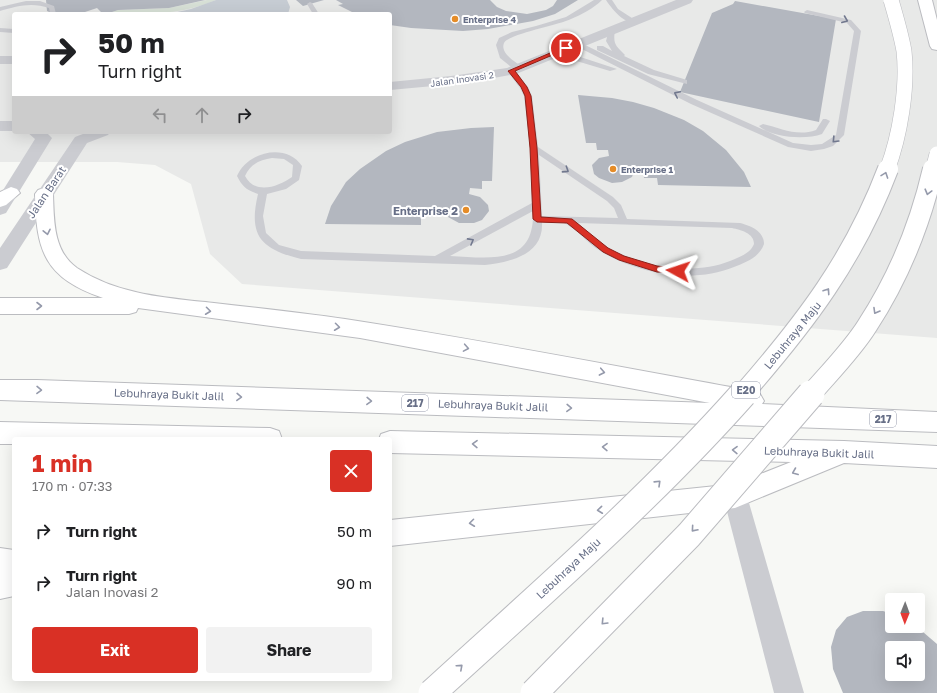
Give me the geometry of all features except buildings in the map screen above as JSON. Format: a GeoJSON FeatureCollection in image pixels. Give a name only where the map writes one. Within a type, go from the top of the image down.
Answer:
{"type":"FeatureCollection","features":[{"type":"Feature","properties":{"kind":"highway","name":"Lebuhraya Maju"},"geometry":{"type":"LineString","coordinates":[[432,693],[629,512],[696,447],[795,335],[828,289],[852,250],[872,210],[888,168],[896,138],[902,106],[905,67],[901,32],[891,0]]}},
{"type":"Feature","properties":{"kind":"highway"},"geometry":{"type":"LineString","coordinates":[[925,0],[937,46]]}},
{"type":"Feature","properties":{"kind":"highway"},"geometry":{"type":"LineString","coordinates":[[534,693],[689,535],[867,327],[900,269],[923,210],[937,154]]}},
{"type":"Feature","properties":{"kind":"highway"},"geometry":{"type":"LineString","coordinates":[[44,194],[45,230],[53,256],[67,271],[83,281],[113,295],[170,306],[358,329],[550,362],[829,416]]}},
{"type":"Feature","properties":{"kind":"highway"},"geometry":{"type":"LineString","coordinates":[[0,306],[170,306]]}},
{"type":"Feature","properties":{"kind":"highway","name":"Lebuhraya Bukit Jalil"},"geometry":{"type":"LineString","coordinates":[[0,390],[45,390],[829,416],[937,422]]}},
{"type":"Feature","properties":{"kind":"highway"},"geometry":{"type":"LineString","coordinates":[[0,433],[180,437]]}},
{"type":"Feature","properties":{"kind":"highway","name":"Lebuhraya Bukit Jalil"},"geometry":{"type":"LineString","coordinates":[[392,442],[844,452],[937,457]]}},
{"type":"Feature","properties":{"kind":"highway"},"geometry":{"type":"LineString","coordinates":[[392,533],[735,496],[844,452]]}},
{"type":"Feature","properties":{"kind":"highway"},"geometry":{"type":"LineString","coordinates":[[0,562],[12,564]]}},
{"type":"Feature","properties":{"kind":"highway"},"geometry":{"type":"LineString","coordinates":[[0,585],[12,582]]}},
{"type":"Feature","properties":{"kind":"street","name":"Jalan Inovasi 2"},"geometry":{"type":"LineString","coordinates":[[392,86],[483,77],[514,69],[687,0]]}},
{"type":"Feature","properties":{"kind":"street"},"geometry":{"type":"LineString","coordinates":[[0,60],[12,60]]}},
{"type":"Feature","properties":{"kind":"street"},"geometry":{"type":"LineString","coordinates":[[0,209],[5,197],[44,138],[38,134]]}},
{"type":"Feature","properties":{"kind":"street","name":"Jalan Barat"},"geometry":{"type":"LineString","coordinates":[[0,263],[44,194],[81,140],[97,134]]}},
{"type":"Feature","properties":{"kind":"street"},"geometry":{"type":"LineString","coordinates":[[735,496],[789,693]]}},
{"type":"Feature","properties":{"kind":"lane"},"geometry":{"type":"LineString","coordinates":[[263,191],[258,208],[257,219],[259,230],[263,238],[271,246],[284,252],[301,255],[486,261],[502,260],[518,255],[530,247],[536,238],[537,219],[534,148],[528,96],[514,69],[503,56],[500,45],[502,40],[514,33],[538,28],[568,18],[599,0]]}},
{"type":"Feature","properties":{"kind":"lane"},"geometry":{"type":"LineString","coordinates":[[609,0],[616,10],[633,22]]}},
{"type":"Feature","properties":{"kind":"lane"},"geometry":{"type":"LineString","coordinates":[[0,10],[23,2],[41,2],[52,6],[53,12]]}},
{"type":"Feature","properties":{"kind":"lane"},"geometry":{"type":"LineString","coordinates":[[310,4],[315,12]]}},
{"type":"Feature","properties":{"kind":"lane"},"geometry":{"type":"LineString","coordinates":[[581,43],[660,86],[694,102],[791,145],[804,148],[817,148],[828,146],[840,135],[858,31],[849,21],[807,12]]}},
{"type":"Feature","properties":{"kind":"lane"},"geometry":{"type":"LineString","coordinates":[[0,30],[12,31]]}},
{"type":"Feature","properties":{"kind":"lane"},"geometry":{"type":"LineString","coordinates":[[612,30],[609,38],[613,47],[618,53],[637,65]]}},
{"type":"Feature","properties":{"kind":"lane"},"geometry":{"type":"LineString","coordinates":[[581,43],[684,82]]}},
{"type":"Feature","properties":{"kind":"lane"},"geometry":{"type":"LineString","coordinates":[[556,52],[618,70],[660,86]]}},
{"type":"Feature","properties":{"kind":"lane"},"geometry":{"type":"LineString","coordinates":[[694,102],[792,135],[808,136],[819,132],[826,121]]}},
{"type":"Feature","properties":{"kind":"lane"},"geometry":{"type":"LineString","coordinates":[[534,148],[610,199],[618,207],[624,222]]}},
{"type":"Feature","properties":{"kind":"lane"},"geometry":{"type":"LineString","coordinates":[[272,155],[281,155],[295,161],[298,166],[296,178],[282,187],[263,191],[247,186],[242,181],[241,176],[248,164],[254,160],[272,155]]}},
{"type":"Feature","properties":{"kind":"lane"},"geometry":{"type":"LineString","coordinates":[[437,260],[536,205]]}},
{"type":"Feature","properties":{"kind":"lane"},"geometry":{"type":"LineString","coordinates":[[537,219],[741,226],[757,236],[759,241],[758,248],[748,257],[735,264],[699,271],[657,269],[639,264],[606,250],[569,221]]}},
{"type":"Feature","properties":{"kind":"shaded area"},"geometry":{"type":"Polygon","coordinates":[[[0,0],[937,0],[937,338],[242,284],[210,254],[191,184],[155,165],[117,162],[0,162],[0,0]]]}},
{"type":"Feature","properties":{"kind":"shaded area"},"geometry":{"type":"Polygon","coordinates":[[[207,0],[216,0],[189,9],[169,12],[112,12],[118,10],[169,8],[207,0]]]}},
{"type":"Feature","properties":{"kind":"shaded area"},"geometry":{"type":"Polygon","coordinates":[[[216,0],[287,0],[290,7],[289,12],[177,12],[191,9],[216,0]]]}},
{"type":"Feature","properties":{"kind":"place","name":"Enterprise 4"},"geometry":{"type":"Point","coordinates":[455,19]}},
{"type":"Feature","properties":{"kind":"place","name":"Enterprise 1"},"geometry":{"type":"Point","coordinates":[613,169]}},
{"type":"Feature","properties":{"kind":"place","name":"Enterprise 2"},"geometry":{"type":"Point","coordinates":[466,210]}},
{"type":"Feature","properties":{"kind":"route"},"geometry":{"type":"LineString","coordinates":[[566,48],[511,71],[527,91],[528,96],[534,148],[537,219],[569,221],[606,250],[621,258],[657,269],[678,271]]}}]}
